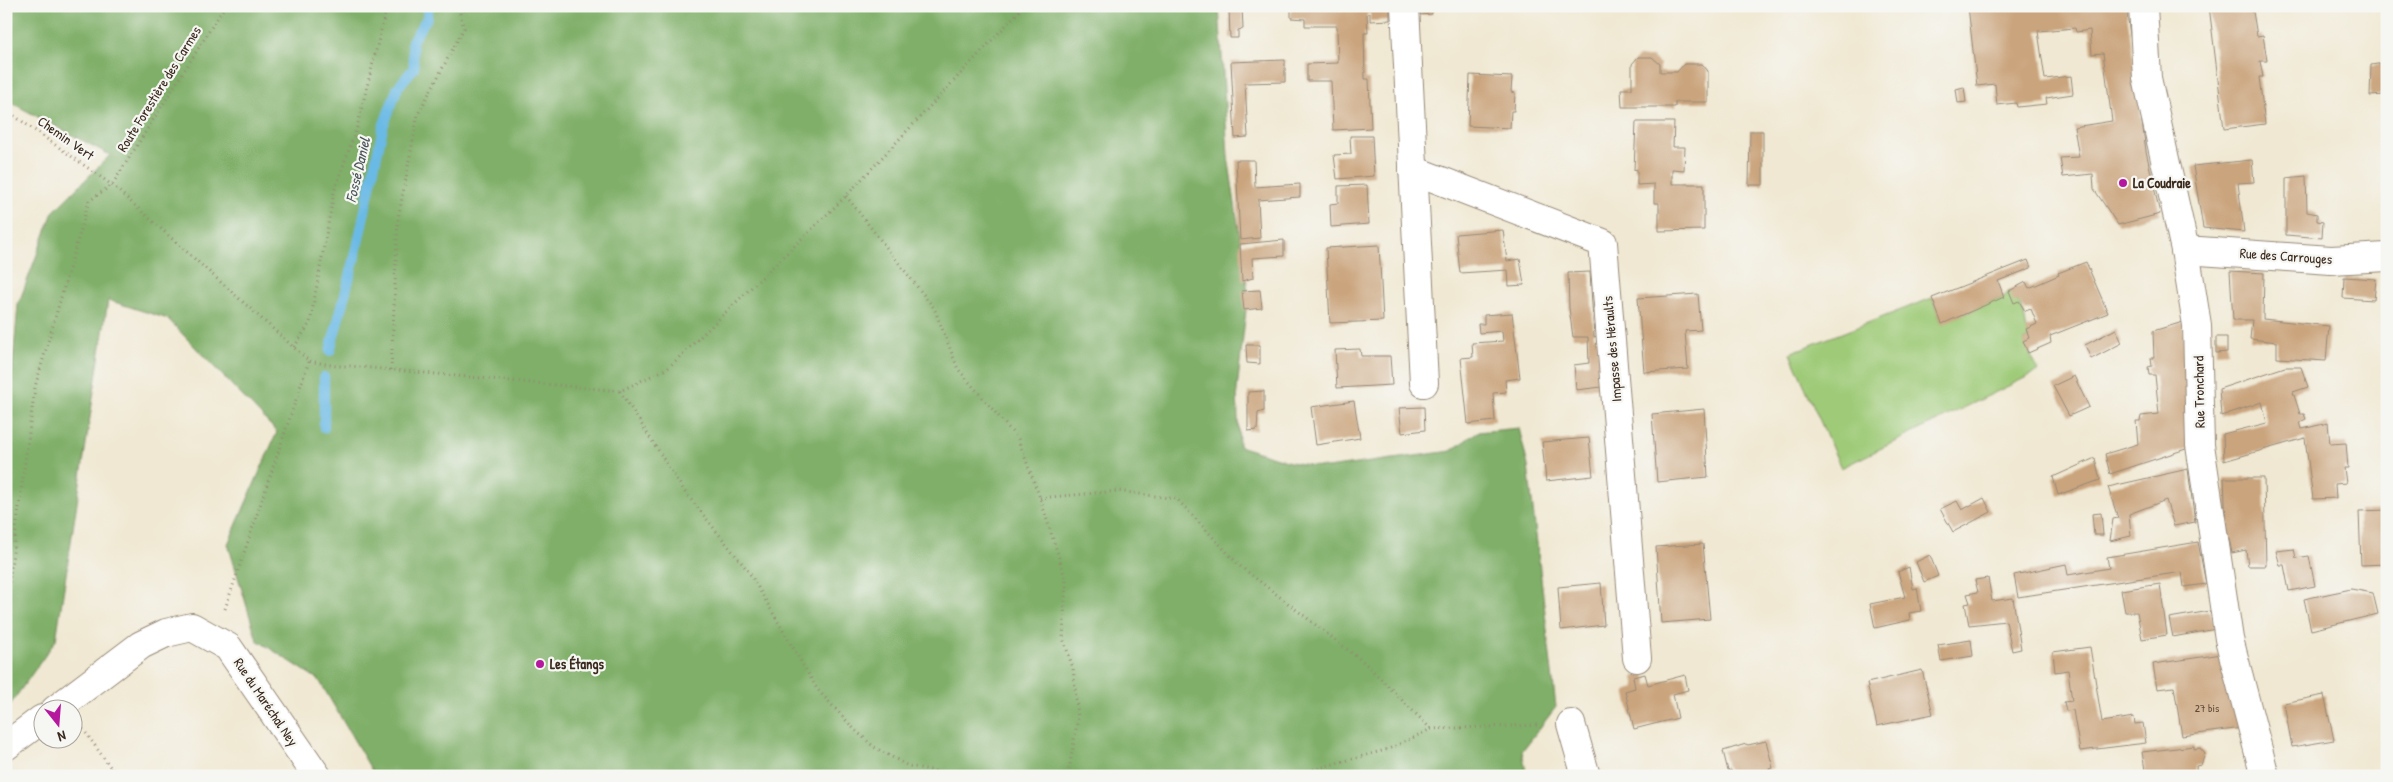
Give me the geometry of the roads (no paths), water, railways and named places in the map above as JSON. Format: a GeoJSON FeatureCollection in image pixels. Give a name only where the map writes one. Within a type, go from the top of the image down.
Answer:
{"type":"FeatureCollection","features":[{"type":"Feature","properties":{"kind":"street"},"geometry":{"type":"LineString","coordinates":[[1405,6],[1424,383]]}},
{"type":"Feature","properties":{"kind":"street","name":"Rue Tronchard"},"geometry":{"type":"LineString","coordinates":[[2143,6],[2147,78],[2186,250],[2197,325],[2200,445],[2229,639],[2265,776]]}},
{"type":"Feature","properties":{"kind":"street","name":"Impasse des Héraults"},"geometry":{"type":"LineString","coordinates":[[1413,170],[1603,243],[1637,658]]}},
{"type":"Feature","properties":{"kind":"street","name":"Rue des Carrouges"},"geometry":{"type":"LineString","coordinates":[[2186,250],[2331,260],[2387,257]]}},
{"type":"Feature","properties":{"kind":"street","name":"Rue du Maréchal Ney"},"geometry":{"type":"LineString","coordinates":[[82,702],[141,645],[166,633],[192,628],[228,647],[242,664],[317,776]]}},
{"type":"Feature","properties":{"kind":"street"},"geometry":{"type":"LineString","coordinates":[[1571,724],[1586,776]]}},
{"type":"Feature","properties":{"kind":"street"},"geometry":{"type":"LineString","coordinates":[[6,746],[32,726]]}},
{"type":"Feature","properties":{"kind":"waterway","name":"Fossé Daniel"},"geometry":{"type":"LineString","coordinates":[[330,351],[355,257],[383,127],[398,87],[414,68],[412,41],[427,18],[429,6]]}},
{"type":"Feature","properties":{"kind":"waterway","name":"Fossé Daniel"},"geometry":{"type":"LineString","coordinates":[[324,377],[324,428]]}},
{"type":"Feature","properties":{"kind":"place","name":"La Coudraie"},"geometry":{"type":"Point","coordinates":[2123,183]}},
{"type":"Feature","properties":{"kind":"place","name":"Les Étangs"},"geometry":{"type":"Point","coordinates":[540,664]}}]}
